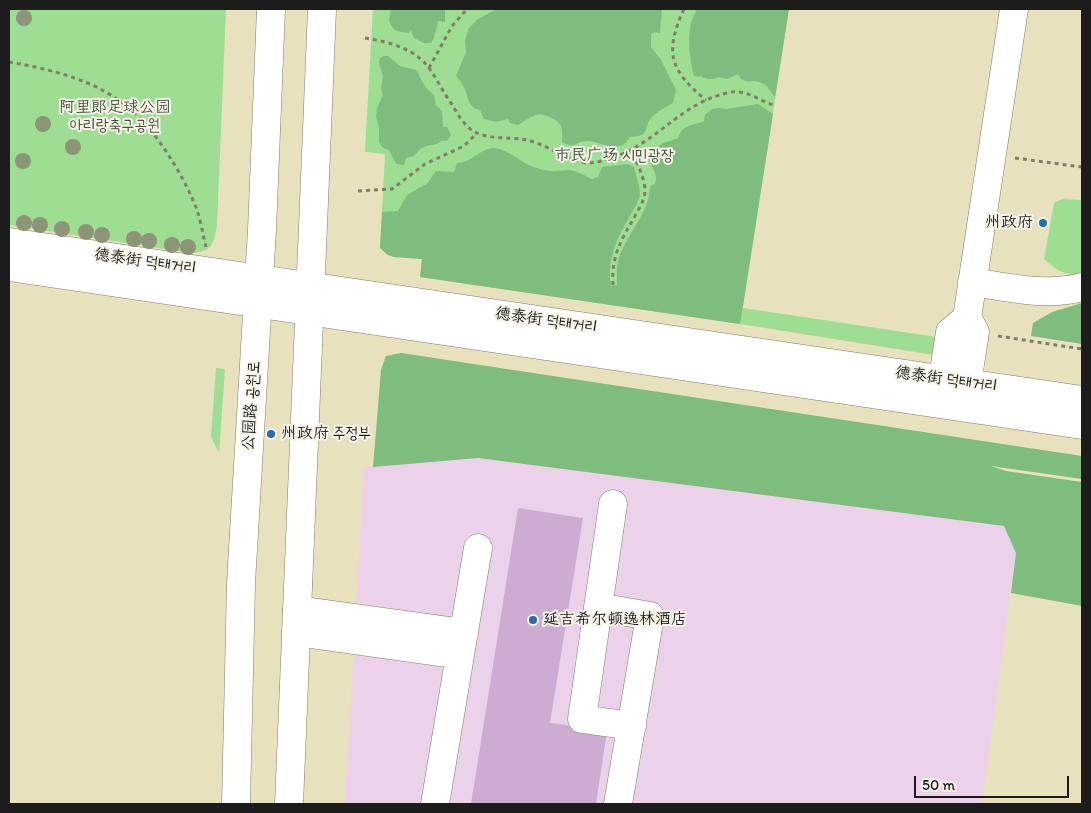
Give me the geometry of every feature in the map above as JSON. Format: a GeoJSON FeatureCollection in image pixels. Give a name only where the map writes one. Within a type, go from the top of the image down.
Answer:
{"type":"FeatureCollection","features":[{"type":"Feature","properties":{"kind":"main road","name":"公园路 공원로"},"geometry":{"type":"LineString","coordinates":[[236,804],[241,583],[258,291],[271,9]]}},
{"type":"Feature","properties":{"kind":"main road"},"geometry":{"type":"LineString","coordinates":[[289,804],[322,9]]}},
{"type":"Feature","properties":{"kind":"main road"},"geometry":{"type":"LineString","coordinates":[[953,394],[950,332],[971,325],[972,282],[1014,9]]}},
{"type":"Feature","properties":{"kind":"main road","name":"德泰街 덕태거리"},"geometry":{"type":"LineString","coordinates":[[9,242],[310,300],[953,394],[1082,425]]}},
{"type":"Feature","properties":{"kind":"main road","name":"德泰街 덕태거리"},"geometry":{"type":"LineString","coordinates":[[9,267],[258,291]]}},
{"type":"Feature","properties":{"kind":"main road"},"geometry":{"type":"LineString","coordinates":[[972,282],[1038,291],[1064,291],[1082,287]]}},
{"type":"Feature","properties":{"kind":"main road","name":"德泰街 덕태거리"},"geometry":{"type":"LineString","coordinates":[[953,394],[1082,400]]}},
{"type":"Feature","properties":{"kind":"main road"},"geometry":{"type":"LineString","coordinates":[[613,504],[582,719],[632,726]]}},
{"type":"Feature","properties":{"kind":"main road"},"geometry":{"type":"LineString","coordinates":[[435,804],[478,548]]}},
{"type":"Feature","properties":{"kind":"main road"},"geometry":{"type":"LineString","coordinates":[[598,607],[650,616],[618,804]]}},
{"type":"Feature","properties":{"kind":"main road"},"geometry":{"type":"LineString","coordinates":[[297,621],[462,644]]}},
{"type":"Feature","properties":{"kind":"path"},"geometry":{"type":"LineString","coordinates":[[429,68],[452,26],[467,9]]}},
{"type":"Feature","properties":{"kind":"path"},"geometry":{"type":"LineString","coordinates":[[684,9],[675,33],[674,60],[683,78],[706,100]]}},
{"type":"Feature","properties":{"kind":"path"},"geometry":{"type":"LineString","coordinates":[[365,38],[385,42],[409,51],[429,68],[440,89],[466,125],[477,133],[528,140],[573,159],[589,163],[596,163],[620,156],[652,138],[689,110],[706,100],[730,92],[739,92],[774,106]]}},
{"type":"Feature","properties":{"kind":"path"},"geometry":{"type":"LineString","coordinates":[[9,62],[79,80],[101,90],[129,108],[149,129],[184,182],[197,211],[208,256]]}},
{"type":"Feature","properties":{"kind":"path"},"geometry":{"type":"LineString","coordinates":[[358,191],[392,190],[425,164],[464,146],[477,133]]}},
{"type":"Feature","properties":{"kind":"path"},"geometry":{"type":"LineString","coordinates":[[613,285],[612,271],[615,255],[644,198],[644,183],[631,150]]}},
{"type":"Feature","properties":{"kind":"path"},"geometry":{"type":"LineString","coordinates":[[992,155],[1082,167]]}},
{"type":"Feature","properties":{"kind":"path"},"geometry":{"type":"LineString","coordinates":[[971,325],[1082,349]]}},
{"type":"Feature","properties":{"kind":"shaded area"},"geometry":{"type":"Polygon","coordinates":[[[477,458],[1004,526],[1016,553],[982,804],[345,804],[364,467],[477,458]]]}},
{"type":"Feature","properties":{"kind":"green space","name":"阿里郎足球公园 아리랑축구공원"},"geometry":{"type":"Polygon","coordinates":[[[9,9],[226,9],[217,225],[215,237],[208,249],[191,253],[9,225],[9,9]]]}},
{"type":"Feature","properties":{"kind":"green space","name":"市民广场 시민광장"},"geometry":{"type":"Polygon","coordinates":[[[373,9],[789,9],[743,308],[937,337],[934,355],[740,324],[420,277],[422,259],[394,257],[388,255],[380,248],[385,154],[365,152],[373,9]]]}},
{"type":"Feature","properties":{"kind":"green space"},"geometry":{"type":"Polygon","coordinates":[[[390,9],[445,9],[445,22],[438,21],[431,43],[424,43],[414,38],[411,30],[409,33],[394,29],[389,20],[390,9]]]}},
{"type":"Feature","properties":{"kind":"green space"},"geometry":{"type":"Polygon","coordinates":[[[497,9],[662,9],[660,33],[655,32],[651,34],[651,47],[661,60],[676,90],[673,103],[652,117],[644,133],[630,137],[621,146],[616,147],[589,141],[573,145],[566,144],[562,142],[562,130],[559,123],[543,115],[534,116],[518,125],[510,123],[508,119],[496,122],[484,119],[480,110],[471,104],[464,87],[456,76],[466,52],[465,40],[469,28],[478,19],[497,9]]]}},
{"type":"Feature","properties":{"kind":"green space"},"geometry":{"type":"Polygon","coordinates":[[[697,9],[789,9],[775,97],[764,84],[743,80],[738,74],[728,79],[718,77],[709,79],[694,76],[689,33],[697,9]]]}},
{"type":"Feature","properties":{"kind":"green space"},"geometry":{"type":"Polygon","coordinates":[[[388,56],[400,66],[416,70],[426,88],[434,95],[436,105],[442,111],[443,127],[447,127],[451,135],[447,141],[441,141],[420,149],[415,155],[406,158],[404,165],[396,164],[389,150],[382,147],[379,142],[379,127],[376,117],[377,108],[383,95],[381,88],[383,76],[379,63],[380,58],[388,56]]]}},
{"type":"Feature","properties":{"kind":"green space"},"geometry":{"type":"Polygon","coordinates":[[[758,104],[773,114],[740,324],[420,277],[422,259],[394,257],[388,255],[380,248],[382,212],[398,211],[407,195],[428,183],[436,171],[454,172],[457,163],[467,161],[487,149],[497,148],[540,169],[551,171],[570,170],[592,179],[598,177],[602,167],[628,164],[634,167],[640,194],[639,200],[614,250],[610,276],[611,286],[617,285],[619,258],[646,205],[650,186],[655,184],[656,180],[648,156],[650,152],[661,144],[678,138],[680,133],[688,126],[704,121],[705,115],[712,109],[726,109],[758,104]]]}},
{"type":"Feature","properties":{"kind":"green space"},"geometry":{"type":"Polygon","coordinates":[[[1062,199],[1082,200],[1082,273],[1071,274],[1062,272],[1044,259],[1054,203],[1062,199]]]}},
{"type":"Feature","properties":{"kind":"green space"},"geometry":{"type":"Polygon","coordinates":[[[1082,303],[1082,344],[1031,336],[1033,323],[1052,312],[1082,303]]]}},
{"type":"Feature","properties":{"kind":"green space"},"geometry":{"type":"Polygon","coordinates":[[[401,353],[1082,456],[1082,479],[991,466],[1006,471],[1082,482],[1082,606],[1011,593],[1016,553],[1004,526],[478,458],[373,467],[381,370],[386,356],[401,353]]]}},
{"type":"Feature","properties":{"kind":"green space"},"geometry":{"type":"Polygon","coordinates":[[[216,368],[225,369],[219,453],[211,437],[216,368]]]}},
{"type":"Feature","properties":{"kind":"building","name":"延吉希尔顿逸林酒店"},"geometry":{"type":"Polygon","coordinates":[[[518,508],[583,518],[550,723],[607,731],[596,804],[471,804],[518,508]]]}},
{"type":"Feature","properties":{"kind":"place","name":"州政府"},"geometry":{"type":"Point","coordinates":[1043,223]}},
{"type":"Feature","properties":{"kind":"place","name":"州政府 주정부"},"geometry":{"type":"Point","coordinates":[271,434]}},
{"type":"Feature","properties":{"kind":"place","name":"延吉希尔顿逸林酒店"},"geometry":{"type":"Point","coordinates":[533,620]}}]}
